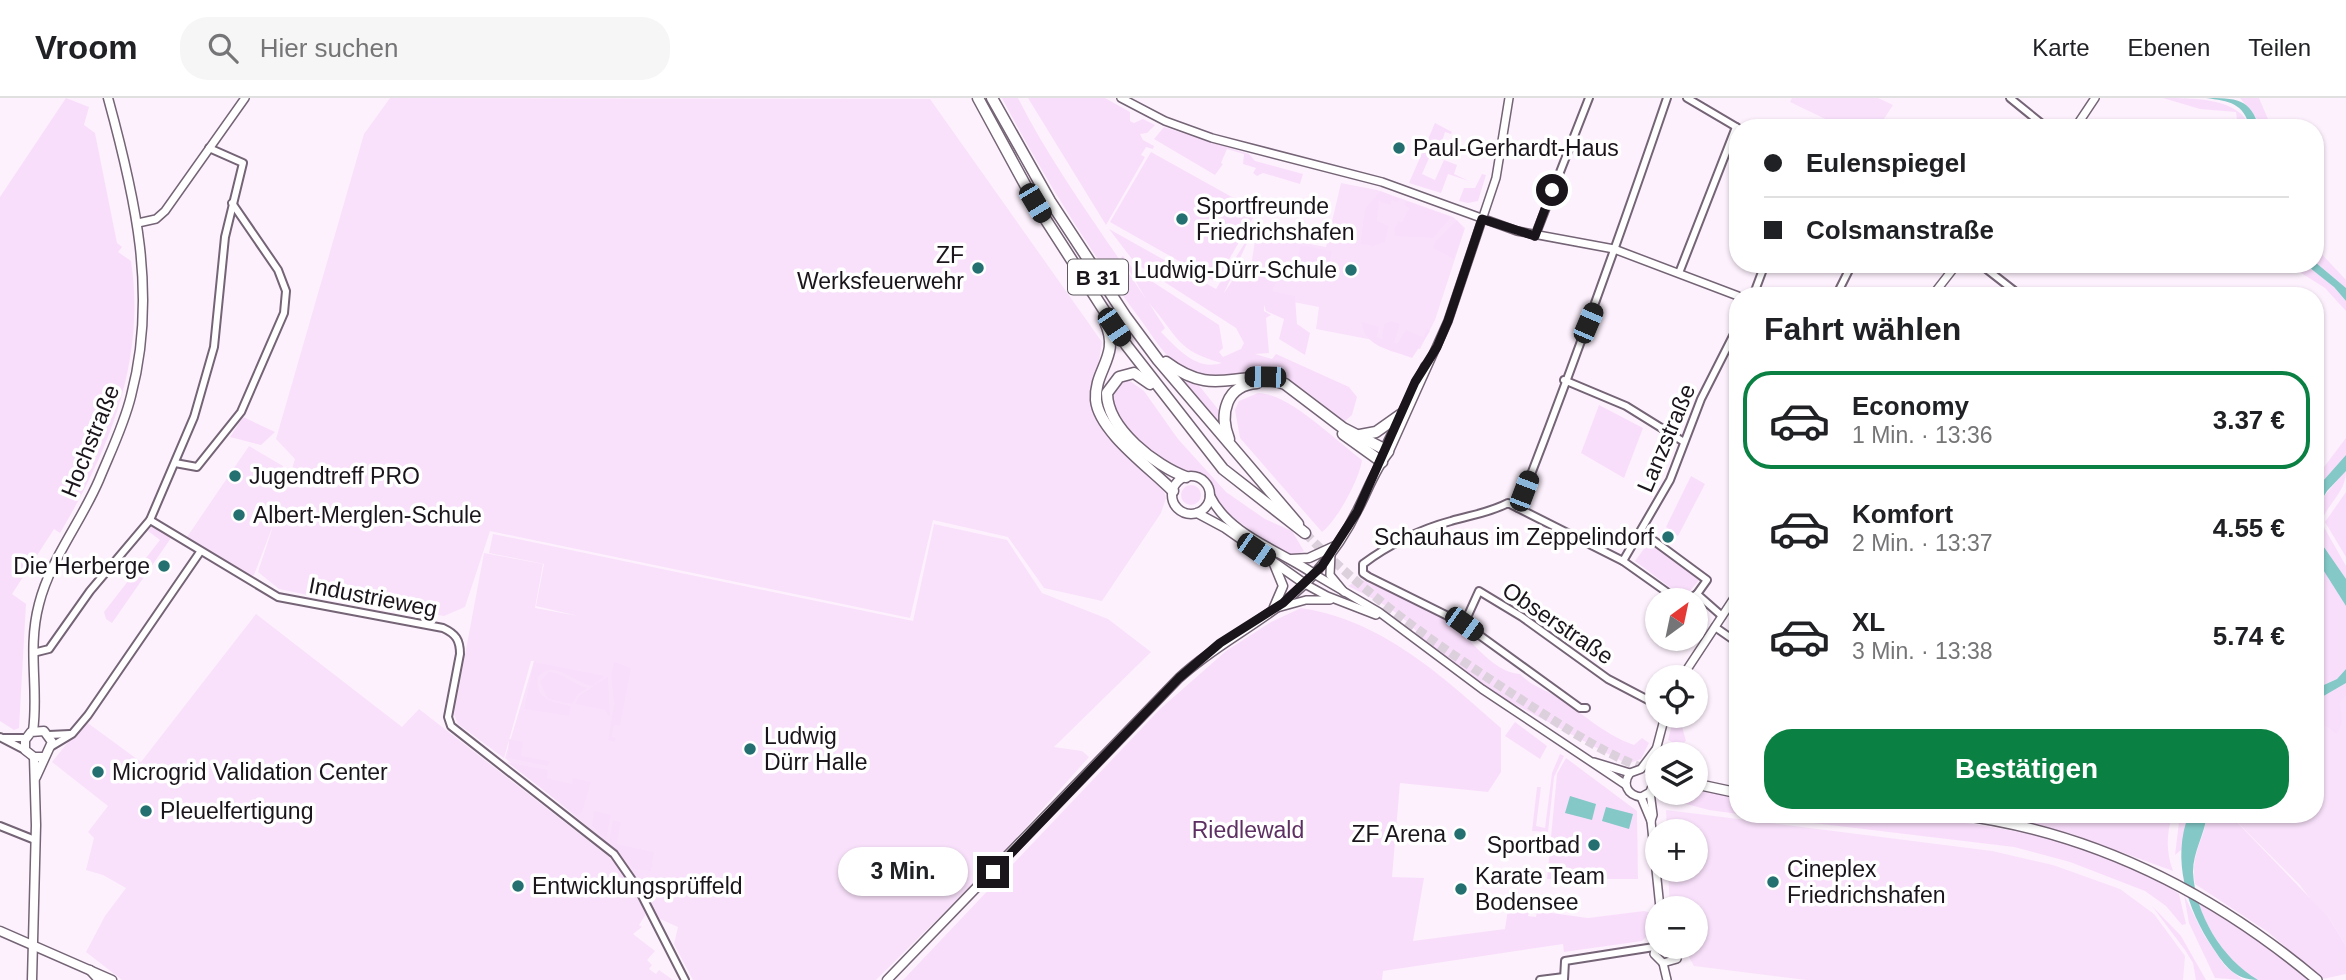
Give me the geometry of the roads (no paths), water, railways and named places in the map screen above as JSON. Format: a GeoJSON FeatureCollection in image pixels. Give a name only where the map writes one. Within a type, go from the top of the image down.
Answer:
{"type":"FeatureCollection","features":[{"type":"Feature","properties":{"kind":"highway","name":"B 31"},"geometry":{"type":"LineString","coordinates":[[978,98],[1023,183],[1089,290],[1172,406],[1228,474],[1304,533],[1150,350],[1071,235],[992,98]]}},
{"type":"Feature","properties":{"kind":"highway"},"geometry":{"type":"LineString","coordinates":[[1089,290],[1111,339],[1097,387],[1098,409],[1134,455],[1173,491]]}},
{"type":"Feature","properties":{"kind":"highway"},"geometry":{"type":"LineString","coordinates":[[1150,350],[1186,375],[1205,382],[1249,377],[1275,380],[1352,433],[1386,451]]}},
{"type":"Feature","properties":{"kind":"highway"},"geometry":{"type":"LineString","coordinates":[[1172,406],[1146,379],[1134,373],[1119,377],[1107,393],[1109,408],[1114,418],[1143,452],[1186,477]]}},
{"type":"Feature","properties":{"kind":"highway"},"geometry":{"type":"LineString","coordinates":[[1234,449],[1225,426],[1226,406],[1240,387],[1261,382],[1287,391],[1382,462]]}},
{"type":"Feature","properties":{"kind":"highway"},"geometry":{"type":"LineString","coordinates":[[1352,433],[1372,434],[1400,415]]}},
{"type":"Feature","properties":{"kind":"main road","name":"Hochstraße"},"geometry":{"type":"LineString","coordinates":[[33,731],[35,620],[46,583],[94,491],[131,397],[138,365],[144,302],[138,223],[108,98]]}},
{"type":"Feature","properties":{"kind":"main road"},"geometry":{"type":"LineString","coordinates":[[887,980],[1179,678],[1220,643],[1273,609],[1314,575],[1338,544],[1386,451]]}},
{"type":"Feature","properties":{"kind":"main road"},"geometry":{"type":"LineString","coordinates":[[1210,496],[1206,507],[1197,513],[1188,514],[1178,509],[1173,500],[1173,491],[1178,482],[1186,477],[1201,479],[1208,486],[1210,496],[1220,512],[1314,575]]}},
{"type":"Feature","properties":{"kind":"main road"},"geometry":{"type":"LineString","coordinates":[[1197,513],[1305,583]]}},
{"type":"Feature","properties":{"kind":"main road"},"geometry":{"type":"LineString","coordinates":[[1286,558],[1308,558],[1338,544]]}},
{"type":"Feature","properties":{"kind":"main road"},"geometry":{"type":"LineString","coordinates":[[1272,561],[1283,586],[1273,609]]}},
{"type":"Feature","properties":{"kind":"main road","name":"Hochstraße"},"geometry":{"type":"LineString","coordinates":[[35,709],[46,733]]}},
{"type":"Feature","properties":{"kind":"main road"},"geometry":{"type":"LineString","coordinates":[[35,780],[52,746],[46,733],[33,731],[26,738],[25,750],[34,757],[45,757]]}},
{"type":"Feature","properties":{"kind":"main road"},"geometry":{"type":"LineString","coordinates":[[32,980],[34,757]]}},
{"type":"Feature","properties":{"kind":"main road"},"geometry":{"type":"LineString","coordinates":[[1708,787],[1729,791]]}},
{"type":"Feature","properties":{"kind":"main road"},"geometry":{"type":"LineString","coordinates":[[2005,823],[2066,838],[2122,857],[2170,879],[2266,938],[2317,980]]}},
{"type":"Feature","properties":{"kind":"main road"},"geometry":{"type":"LineString","coordinates":[[0,931],[33,943],[112,980]]}},
{"type":"Feature","properties":{"kind":"main road"},"geometry":{"type":"LineString","coordinates":[[90,971],[100,980]]}},
{"type":"Feature","properties":{"kind":"street"},"geometry":{"type":"LineString","coordinates":[[138,223],[156,219],[165,211],[245,98]]}},
{"type":"Feature","properties":{"kind":"street"},"geometry":{"type":"LineString","coordinates":[[1121,98],[1165,121],[1213,138],[1382,182],[1535,236],[1614,249],[1729,293]]}},
{"type":"Feature","properties":{"kind":"street"},"geometry":{"type":"LineString","coordinates":[[1386,451],[1448,321],[1496,178],[1509,98]]}},
{"type":"Feature","properties":{"kind":"street"},"geometry":{"type":"LineString","coordinates":[[1535,236],[1589,98]]}},
{"type":"Feature","properties":{"kind":"street"},"geometry":{"type":"LineString","coordinates":[[1518,508],[1560,400],[1564,380],[1601,291],[1667,98]]}},
{"type":"Feature","properties":{"kind":"street"},"geometry":{"type":"LineString","coordinates":[[1688,98],[1729,123]]}},
{"type":"Feature","properties":{"kind":"street"},"geometry":{"type":"LineString","coordinates":[[2010,98],[2036,119]]}},
{"type":"Feature","properties":{"kind":"street"},"geometry":{"type":"LineString","coordinates":[[2081,119],[2095,98]]}},
{"type":"Feature","properties":{"kind":"street"},"geometry":{"type":"LineString","coordinates":[[33,653],[49,649],[90,591],[150,520],[194,417],[214,347],[219,276],[232,203],[243,163],[209,148]]}},
{"type":"Feature","properties":{"kind":"street"},"geometry":{"type":"LineString","coordinates":[[1679,274],[1729,148]]}},
{"type":"Feature","properties":{"kind":"street"},"geometry":{"type":"LineString","coordinates":[[174,463],[197,467],[242,412],[284,313],[286,291],[278,270],[232,203]]}},
{"type":"Feature","properties":{"kind":"street"},"geometry":{"type":"LineString","coordinates":[[1939,287],[1950,273]]}},
{"type":"Feature","properties":{"kind":"street"},"geometry":{"type":"LineString","coordinates":[[1992,273],[2009,287]]}},
{"type":"Feature","properties":{"kind":"street","name":"Lanzstraße"},"geometry":{"type":"LineString","coordinates":[[1623,561],[1642,532],[1673,473],[1684,442],[1729,345]]}},
{"type":"Feature","properties":{"kind":"street"},"geometry":{"type":"LineString","coordinates":[[1386,451],[1400,415],[1437,347]]}},
{"type":"Feature","properties":{"kind":"street"},"geometry":{"type":"LineString","coordinates":[[1564,380],[1626,407],[1684,442]]}},
{"type":"Feature","properties":{"kind":"street"},"geometry":{"type":"LineString","coordinates":[[1586,708],[1580,708],[1464,624],[1369,578],[1363,573],[1363,564],[1414,534],[1438,525],[1489,513],[1508,503],[1623,561],[1661,588]]}},
{"type":"Feature","properties":{"kind":"street","name":"Industrieweg"},"geometry":{"type":"LineString","coordinates":[[150,520],[278,597],[443,628],[454,634],[460,644],[460,654],[448,717],[451,726],[614,854],[627,871],[685,980]]}},
{"type":"Feature","properties":{"kind":"street"},"geometry":{"type":"LineString","coordinates":[[1642,532],[1707,580],[1701,588]]}},
{"type":"Feature","properties":{"kind":"street"},"geometry":{"type":"LineString","coordinates":[[52,746],[72,734],[200,552]]}},
{"type":"Feature","properties":{"kind":"street"},"geometry":{"type":"LineString","coordinates":[[1331,553],[1330,575],[1347,596]]}},
{"type":"Feature","properties":{"kind":"street"},"geometry":{"type":"LineString","coordinates":[[1314,575],[1379,612],[1482,689],[1626,785],[1629,792],[1641,797],[1650,819]]}},
{"type":"Feature","properties":{"kind":"street"},"geometry":{"type":"LineString","coordinates":[[1305,583],[1336,600],[1369,611],[1410,635]]}},
{"type":"Feature","properties":{"kind":"street","name":"Obserstraße"},"geometry":{"type":"LineString","coordinates":[[1464,624],[1479,591],[1522,617],[1608,679],[1645,698]]}},
{"type":"Feature","properties":{"kind":"street"},"geometry":{"type":"LineString","coordinates":[[1273,609],[1306,600],[1336,600]]}},
{"type":"Feature","properties":{"kind":"street"},"geometry":{"type":"LineString","coordinates":[[1708,604],[1722,616]]}},
{"type":"Feature","properties":{"kind":"street"},"geometry":{"type":"LineString","coordinates":[[1690,665],[1729,606]]}},
{"type":"Feature","properties":{"kind":"street"},"geometry":{"type":"LineString","coordinates":[[1715,626],[1729,636]]}},
{"type":"Feature","properties":{"kind":"street"},"geometry":{"type":"LineString","coordinates":[[46,733],[72,734]]}},
{"type":"Feature","properties":{"kind":"street"},"geometry":{"type":"LineString","coordinates":[[2,738],[26,738]]}},
{"type":"Feature","properties":{"kind":"street"},"geometry":{"type":"LineString","coordinates":[[2,738],[25,750]]}},
{"type":"Feature","properties":{"kind":"street"},"geometry":{"type":"LineString","coordinates":[[1594,762],[1630,773],[1641,769],[1645,764]]}},
{"type":"Feature","properties":{"kind":"street"},"geometry":{"type":"LineString","coordinates":[[1641,769],[1645,771]]}},
{"type":"Feature","properties":{"kind":"street"},"geometry":{"type":"LineString","coordinates":[[1626,785],[1630,773]]}},
{"type":"Feature","properties":{"kind":"street"},"geometry":{"type":"LineString","coordinates":[[1641,797],[1645,795]]}},
{"type":"Feature","properties":{"kind":"street"},"geometry":{"type":"LineString","coordinates":[[0,826],[35,841]]}},
{"type":"Feature","properties":{"kind":"street"},"geometry":{"type":"LineString","coordinates":[[1539,980],[1564,978],[1565,961],[1645,949]]}},
{"type":"Feature","properties":{"kind":"street"},"geometry":{"type":"LineString","coordinates":[[1661,959],[1668,980]]}},
{"type":"Feature","properties":{"kind":"street"},"geometry":{"type":"LineString","coordinates":[[1668,980],[1675,959]]}},
{"type":"Feature","properties":{"kind":"street"},"geometry":{"type":"LineString","coordinates":[[1663,963],[1672,963]]}},
{"type":"Feature","properties":{"kind":"water"},"geometry":{"type":"Polygon","coordinates":[[[2206,98],[2225,98],[2240,102],[2246,105],[2256,119],[2247,119],[2240,108],[2222,100],[2206,98]]]}},
{"type":"Feature","properties":{"kind":"water"},"geometry":{"type":"Polygon","coordinates":[[[2324,270],[2346,288],[2346,301],[2316,273],[2324,273],[2324,270]]]}},
{"type":"Feature","properties":{"kind":"water"},"geometry":{"type":"Polygon","coordinates":[[[2346,455],[2346,471],[2324,496],[2324,480],[2346,455]]]}},
{"type":"Feature","properties":{"kind":"water"},"geometry":{"type":"Polygon","coordinates":[[[2324,547],[2346,579],[2346,606],[2324,571],[2324,547]]]}},
{"type":"Feature","properties":{"kind":"water"},"geometry":{"type":"Polygon","coordinates":[[[2346,669],[2346,683],[2324,696],[2324,685],[2337,679],[2346,669]]]}},
{"type":"Feature","properties":{"kind":"water"},"geometry":{"type":"Polygon","coordinates":[[[1570,796],[1596,804],[1592,820],[1565,813],[1570,796]]]}},
{"type":"Feature","properties":{"kind":"water"},"geometry":{"type":"Polygon","coordinates":[[[1606,807],[1633,814],[1629,829],[1602,821],[1606,807]]]}},
{"type":"Feature","properties":{"kind":"water"},"geometry":{"type":"Polygon","coordinates":[[[2186,823],[2205,823],[2193,872],[2199,904],[2222,948],[2258,980],[2243,978],[2226,966],[2196,917],[2189,900],[2182,866],[2186,823]]]}},
{"type":"Feature","properties":{"kind":"tunnel"},"geometry":{"type":"LineString","coordinates":[[1305,533],[1383,603],[1467,664],[1589,742],[1645,769]]}},
{"type":"Feature","properties":{"kind":"place","name":"Paul-Gerhardt-Haus"},"geometry":{"type":"Point","coordinates":[1399,148]}},
{"type":"Feature","properties":{"kind":"place","name":"Sportfreunde Friedrichshafen"},"geometry":{"type":"Point","coordinates":[1182,219]}},
{"type":"Feature","properties":{"kind":"place","name":"ZF Werksfeuerwehr"},"geometry":{"type":"Point","coordinates":[978,268]}},
{"type":"Feature","properties":{"kind":"place","name":"Ludwig-Dürr-Schule"},"geometry":{"type":"Point","coordinates":[1351,270]}},
{"type":"Feature","properties":{"kind":"place","name":"Jugendtreff PRO"},"geometry":{"type":"Point","coordinates":[235,476]}},
{"type":"Feature","properties":{"kind":"place","name":"Albert-Merglen-Schule"},"geometry":{"type":"Point","coordinates":[239,515]}},
{"type":"Feature","properties":{"kind":"place","name":"Schauhaus im Zeppelindorf"},"geometry":{"type":"Point","coordinates":[1668,537]}},
{"type":"Feature","properties":{"kind":"place","name":"Die Herberge"},"geometry":{"type":"Point","coordinates":[164,566]}},
{"type":"Feature","properties":{"kind":"place","name":"Ludwig Dürr Halle"},"geometry":{"type":"Point","coordinates":[750,749]}},
{"type":"Feature","properties":{"kind":"place","name":"Microgrid Validation Center"},"geometry":{"type":"Point","coordinates":[98,772]}},
{"type":"Feature","properties":{"kind":"place","name":"Pleuelfertigung"},"geometry":{"type":"Point","coordinates":[146,811]}},
{"type":"Feature","properties":{"kind":"place","name":"ZF Arena"},"geometry":{"type":"Point","coordinates":[1460,834]}},
{"type":"Feature","properties":{"kind":"place","name":"Sportbad"},"geometry":{"type":"Point","coordinates":[1594,845]}},
{"type":"Feature","properties":{"kind":"place","name":"Cineplex Friedrichshafen"},"geometry":{"type":"Point","coordinates":[1773,882]}},
{"type":"Feature","properties":{"kind":"place","name":"Entwicklungsprüffeld"},"geometry":{"type":"Point","coordinates":[518,886]}},
{"type":"Feature","properties":{"kind":"place","name":"Karate Team Bodensee"},"geometry":{"type":"Point","coordinates":[1461,889]}},
{"type":"Feature","properties":{"kind":"park label","name":"Riedlewald"},"geometry":{"type":"Point","coordinates":[1248,830]}}]}
